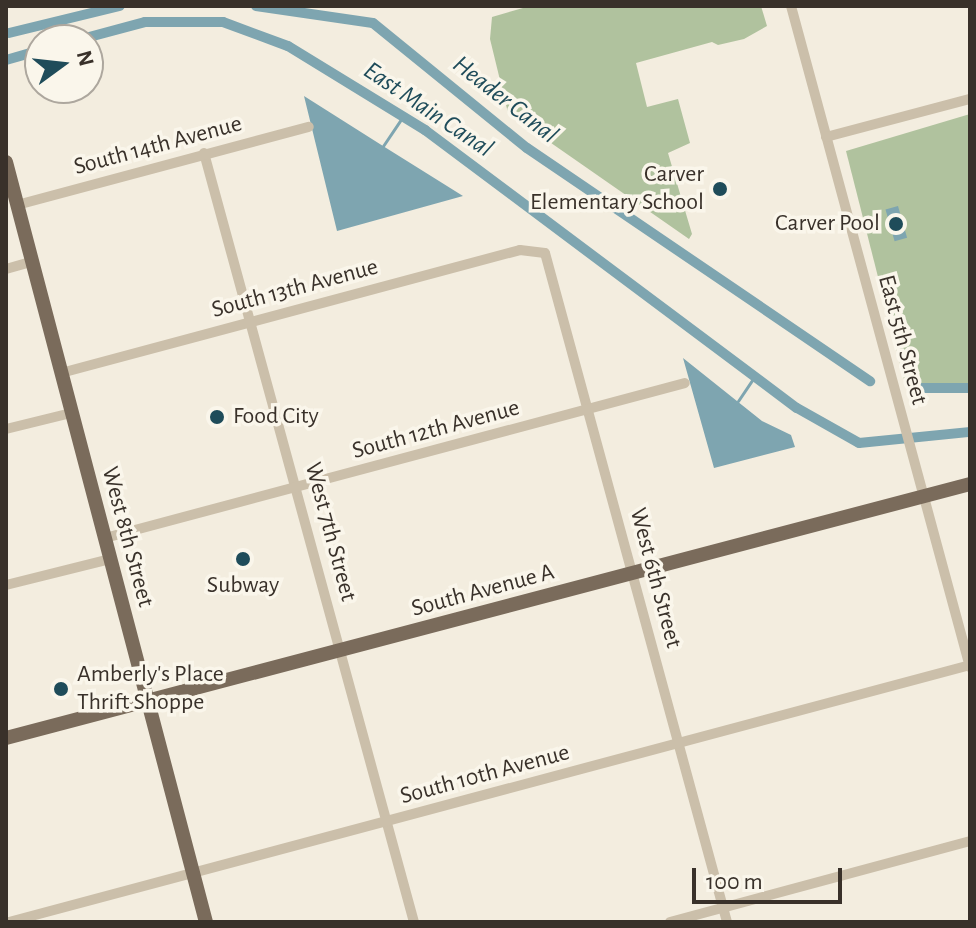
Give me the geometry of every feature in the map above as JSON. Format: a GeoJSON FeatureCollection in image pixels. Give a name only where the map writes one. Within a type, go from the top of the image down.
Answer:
{"type":"FeatureCollection","features":[{"type":"Feature","properties":{"kind":"main road","name":"West 8th Street"},"geometry":{"type":"LineString","coordinates":[[6,162],[206,922]]}},
{"type":"Feature","properties":{"kind":"main road","name":"South Avenue A"},"geometry":{"type":"LineString","coordinates":[[6,738],[970,484]]}},
{"type":"Feature","properties":{"kind":"street","name":"East 5th Street"},"geometry":{"type":"LineString","coordinates":[[791,6],[970,666]]}},
{"type":"Feature","properties":{"kind":"street"},"geometry":{"type":"LineString","coordinates":[[826,137],[970,99]]}},
{"type":"Feature","properties":{"kind":"street","name":"South 14th Avenue"},"geometry":{"type":"LineString","coordinates":[[17,205],[309,127]]}},
{"type":"Feature","properties":{"kind":"street","name":"West 7th Street"},"geometry":{"type":"LineString","coordinates":[[204,153],[414,922]]}},
{"type":"Feature","properties":{"kind":"street","name":"South 13th Avenue"},"geometry":{"type":"LineString","coordinates":[[61,373],[252,320],[539,249]]}},
{"type":"Feature","properties":{"kind":"street","name":"West 6th Street"},"geometry":{"type":"LineString","coordinates":[[539,249],[551,261],[727,922]]}},
{"type":"Feature","properties":{"kind":"street"},"geometry":{"type":"LineString","coordinates":[[6,269],[31,262]]}},
{"type":"Feature","properties":{"kind":"street","name":"South 12th Avenue"},"geometry":{"type":"LineString","coordinates":[[105,538],[685,383]]}},
{"type":"Feature","properties":{"kind":"street"},"geometry":{"type":"LineString","coordinates":[[6,429],[71,413]]}},
{"type":"Feature","properties":{"kind":"street"},"geometry":{"type":"LineString","coordinates":[[6,585],[110,559]]}},
{"type":"Feature","properties":{"kind":"street","name":"South 10th Avenue"},"geometry":{"type":"LineString","coordinates":[[9,922],[970,666]]}},
{"type":"Feature","properties":{"kind":"street"},"geometry":{"type":"LineString","coordinates":[[670,922],[970,841]]}},
{"type":"Feature","properties":{"kind":"green space"},"geometry":{"type":"Polygon","coordinates":[[[530,6],[761,6],[767,26],[744,39],[718,45],[712,42],[636,63],[647,107],[678,99],[690,143],[668,153],[692,234],[689,239],[508,113],[490,39],[492,17],[530,6]]]}},
{"type":"Feature","properties":{"kind":"green space"},"geometry":{"type":"Polygon","coordinates":[[[970,114],[970,384],[905,383],[846,151],[970,114]]]}},
{"type":"Feature","properties":{"kind":"water"},"geometry":{"type":"Polygon","coordinates":[[[304,96],[383,146],[463,196],[337,231],[304,96]]]}},
{"type":"Feature","properties":{"kind":"water","name":"Carver Pool"},"geometry":{"type":"Polygon","coordinates":[[[898,206],[907,238],[895,241],[886,210],[898,206]]]}},
{"type":"Feature","properties":{"kind":"water"},"geometry":{"type":"Polygon","coordinates":[[[683,358],[762,421],[791,435],[795,447],[714,468],[683,358]]]}},
{"type":"Feature","properties":{"kind":"waterway","name":"Header Canal"},"geometry":{"type":"LineString","coordinates":[[9,33],[120,6]]}},
{"type":"Feature","properties":{"kind":"waterway","name":"Header Canal"},"geometry":{"type":"LineString","coordinates":[[256,6],[373,23],[527,148],[870,381]]}},
{"type":"Feature","properties":{"kind":"waterway","name":"East Main Canal"},"geometry":{"type":"LineString","coordinates":[[104,33],[145,22],[223,22],[288,46],[425,130],[797,408],[859,443],[970,432]]}},
{"type":"Feature","properties":{"kind":"waterway","name":"East Main Canal"},"geometry":{"type":"LineString","coordinates":[[6,60],[24,55]]}},
{"type":"Feature","properties":{"kind":"waterway"},"geometry":{"type":"LineString","coordinates":[[383,146],[403,116]]}},
{"type":"Feature","properties":{"kind":"waterway"},"geometry":{"type":"LineString","coordinates":[[738,401],[755,376]]}},
{"type":"Feature","properties":{"kind":"waterway","name":"Header Canal"},"geometry":{"type":"LineString","coordinates":[[919,388],[970,388]]}},
{"type":"Feature","properties":{"kind":"place","name":"Carver Elementary School"},"geometry":{"type":"Point","coordinates":[720,189]}},
{"type":"Feature","properties":{"kind":"place","name":"Carver Pool"},"geometry":{"type":"Point","coordinates":[896,224]}},
{"type":"Feature","properties":{"kind":"place","name":"Food City"},"geometry":{"type":"Point","coordinates":[217,417]}},
{"type":"Feature","properties":{"kind":"place","name":"Subway"},"geometry":{"type":"Point","coordinates":[243,559]}},
{"type":"Feature","properties":{"kind":"place","name":"Amberly's Place Thrift Shoppe"},"geometry":{"type":"Point","coordinates":[61,689]}}]}
